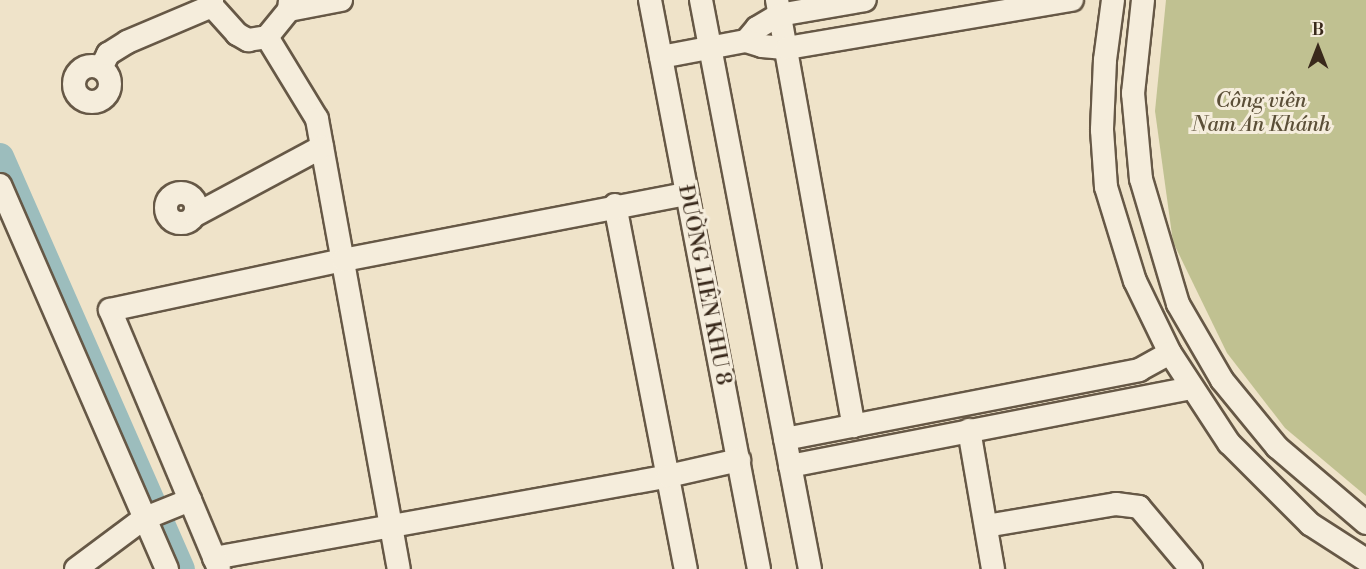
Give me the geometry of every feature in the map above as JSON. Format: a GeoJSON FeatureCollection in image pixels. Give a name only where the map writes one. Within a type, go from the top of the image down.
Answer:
{"type":"FeatureCollection","features":[{"type":"Feature","properties":{"kind":"street"},"geometry":{"type":"LineString","coordinates":[[101,69],[108,54],[127,42],[212,3],[237,34],[248,40],[267,37],[289,5],[341,0]]}},
{"type":"Feature","properties":{"kind":"street","name":"ĐƯỜNG LIÊN KHU 8"},"geometry":{"type":"LineString","coordinates":[[650,0],[685,194],[759,569]]}},
{"type":"Feature","properties":{"kind":"street"},"geometry":{"type":"LineString","coordinates":[[701,0],[810,569]]}},
{"type":"Feature","properties":{"kind":"street"},"geometry":{"type":"LineString","coordinates":[[746,41],[778,7],[865,0]]}},
{"type":"Feature","properties":{"kind":"street"},"geometry":{"type":"LineString","coordinates":[[661,57],[746,41],[762,46],[787,48],[960,9],[1072,0]]}},
{"type":"Feature","properties":{"kind":"street"},"geometry":{"type":"LineString","coordinates":[[1113,0],[1105,60],[1102,130],[1106,187],[1135,281],[1170,353],[1229,443],[1310,524],[1366,560]]}},
{"type":"Feature","properties":{"kind":"street"},"geometry":{"type":"LineString","coordinates":[[1143,0],[1133,93],[1141,179],[1178,304],[1222,380],[1277,447],[1363,517]]}},
{"type":"Feature","properties":{"kind":"street"},"geometry":{"type":"LineString","coordinates":[[778,7],[854,426]]}},
{"type":"Feature","properties":{"kind":"street"},"geometry":{"type":"LineString","coordinates":[[267,37],[317,119],[399,569]]}},
{"type":"Feature","properties":{"kind":"street"},"geometry":{"type":"LineString","coordinates":[[195,215],[322,147]]}},
{"type":"Feature","properties":{"kind":"street"},"geometry":{"type":"LineString","coordinates":[[1106,187],[1141,179]]}},
{"type":"Feature","properties":{"kind":"street"},"geometry":{"type":"LineString","coordinates":[[0,185],[167,569]]}},
{"type":"Feature","properties":{"kind":"street"},"geometry":{"type":"LineString","coordinates":[[685,194],[615,205],[110,310],[216,563],[391,526],[668,476],[739,460]]}},
{"type":"Feature","properties":{"kind":"street"},"geometry":{"type":"LineString","coordinates":[[615,205],[686,569]]}},
{"type":"Feature","properties":{"kind":"street"},"geometry":{"type":"LineString","coordinates":[[785,439],[1139,370],[1170,353]]}},
{"type":"Feature","properties":{"kind":"street"},"geometry":{"type":"LineString","coordinates":[[790,466],[1192,388]]}},
{"type":"Feature","properties":{"kind":"street"},"geometry":{"type":"LineString","coordinates":[[1030,391],[1034,418]]}},
{"type":"Feature","properties":{"kind":"street"},"geometry":{"type":"LineString","coordinates":[[969,430],[993,569]]}},
{"type":"Feature","properties":{"kind":"street"},"geometry":{"type":"LineString","coordinates":[[76,569],[144,519],[189,500]]}},
{"type":"Feature","properties":{"kind":"street"},"geometry":{"type":"LineString","coordinates":[[986,526],[1116,504],[1139,507],[1191,569]]}},
{"type":"Feature","properties":{"kind":"green space","name":"Công viên Nam An Khánh"},"geometry":{"type":"Polygon","coordinates":[[[1166,0],[1366,0],[1366,496],[1285,428],[1227,353],[1173,242],[1155,111],[1166,0]]]}},
{"type":"Feature","properties":{"kind":"waterway"},"geometry":{"type":"LineString","coordinates":[[0,157],[181,569]]}}]}
